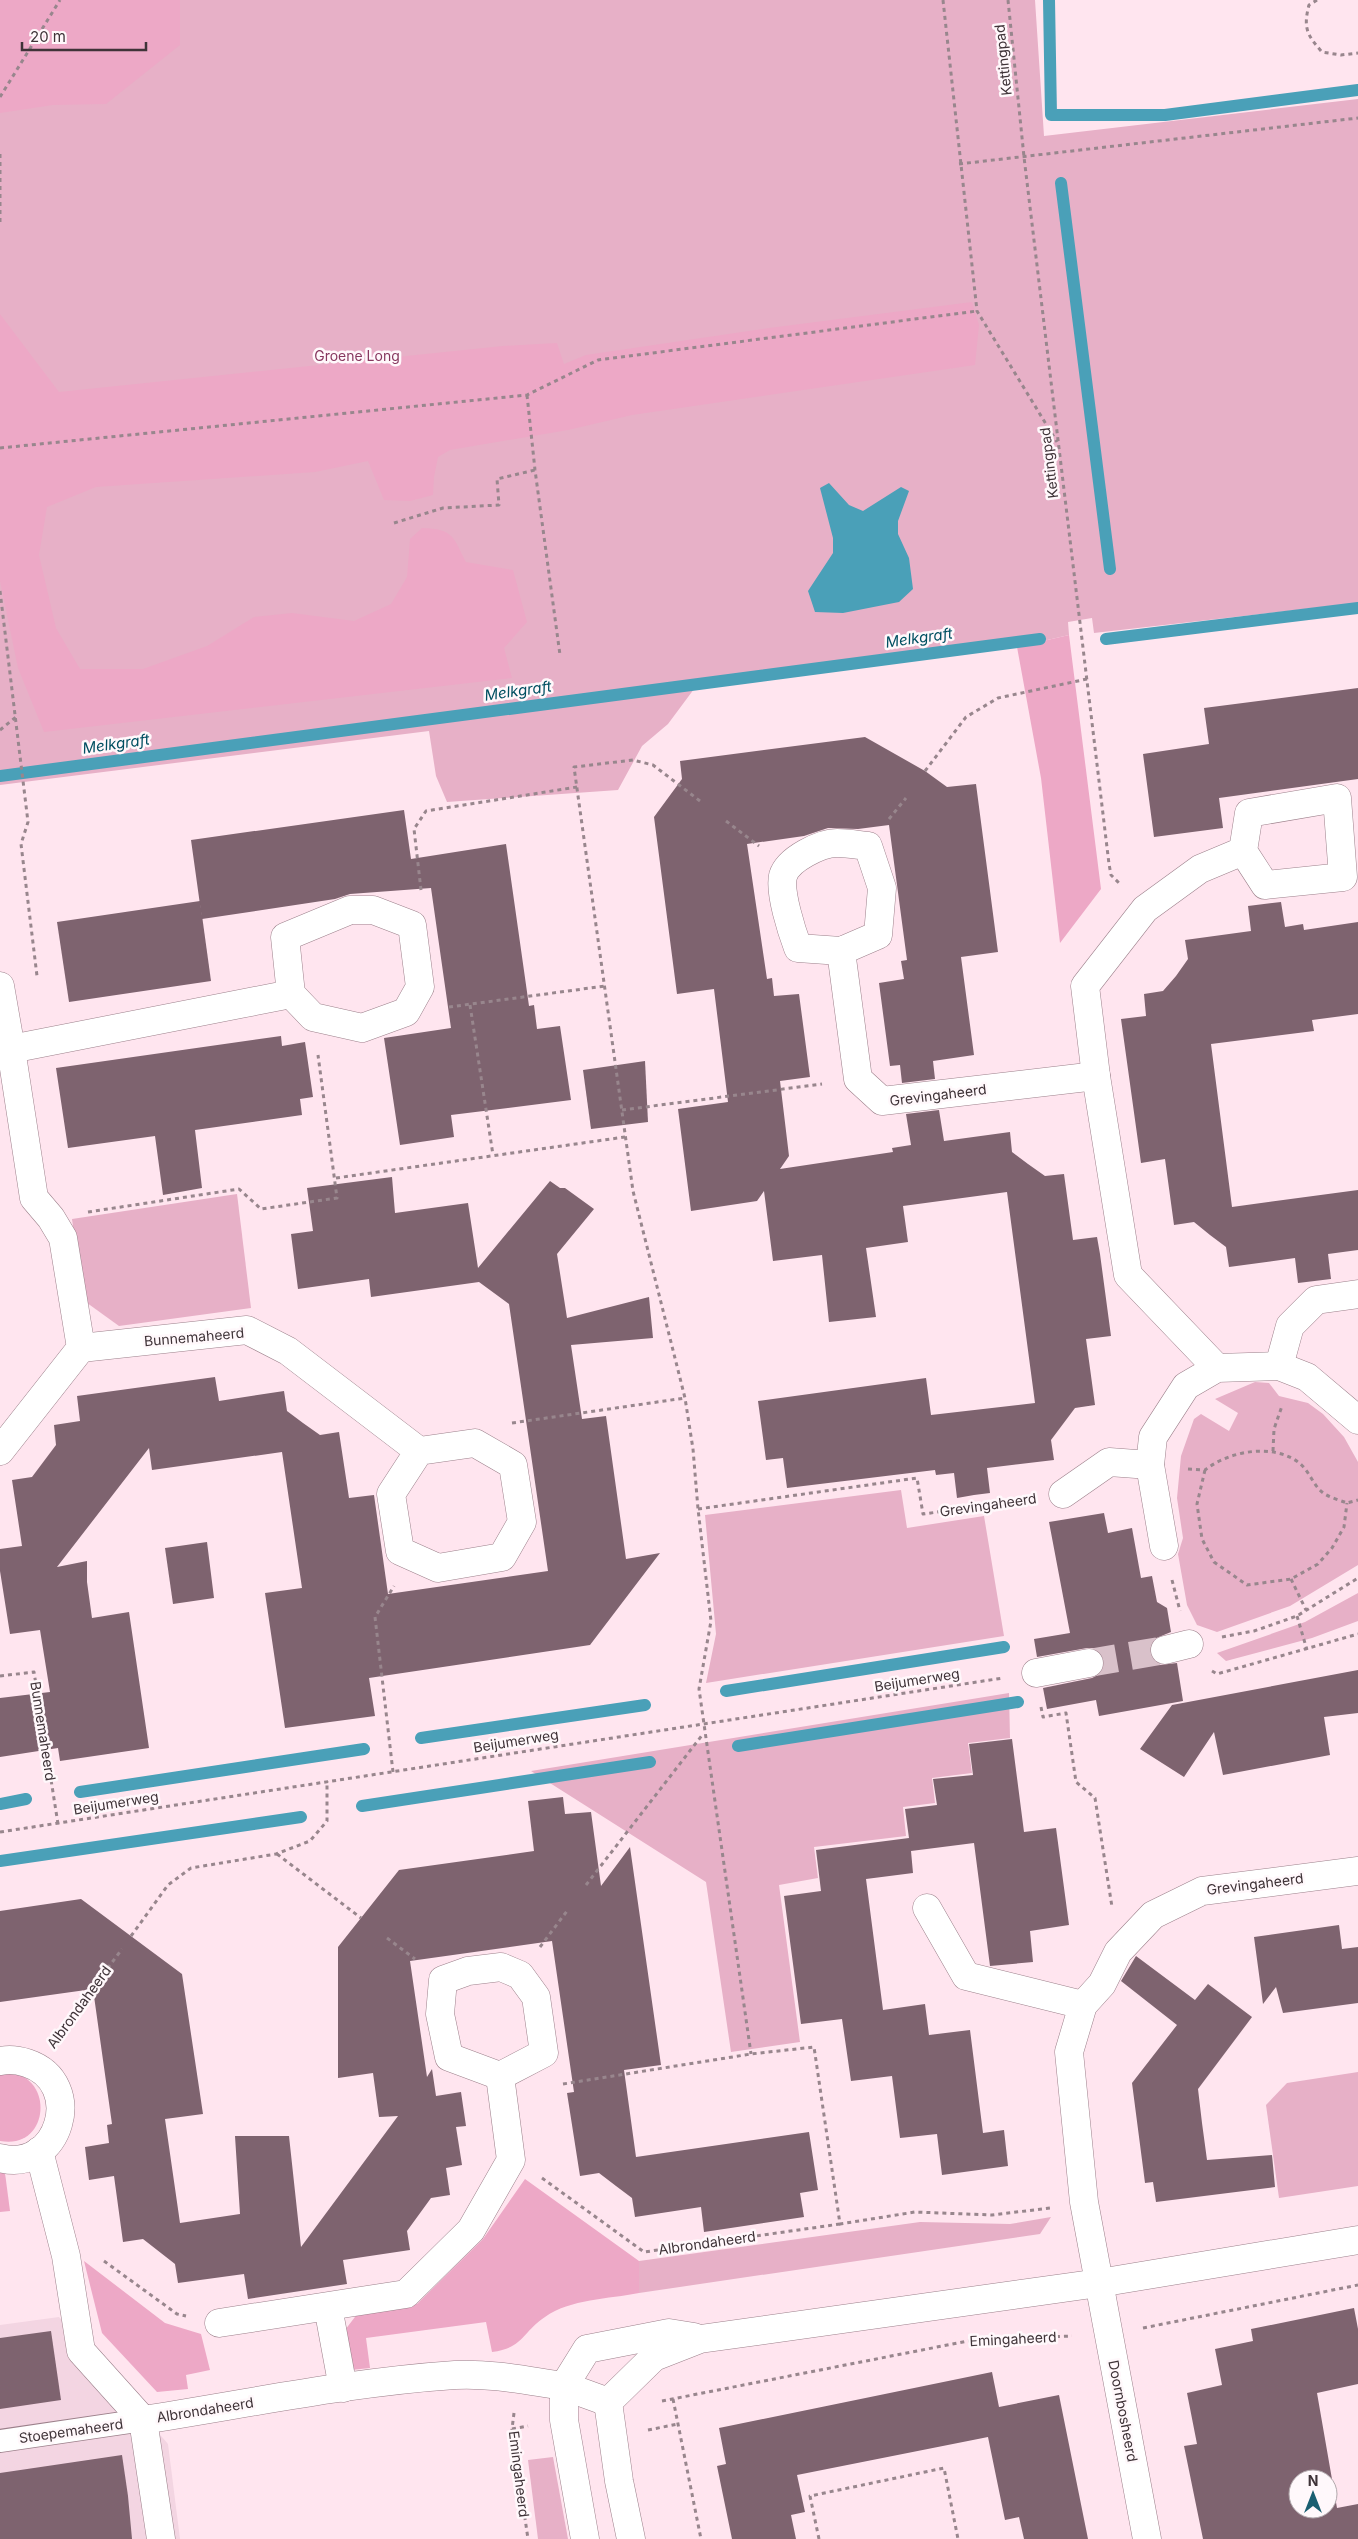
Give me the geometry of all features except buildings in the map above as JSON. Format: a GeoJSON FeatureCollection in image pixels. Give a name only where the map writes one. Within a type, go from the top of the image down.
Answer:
{"type":"FeatureCollection","features":[{"type":"Feature","properties":{"kind":"street"},"geometry":{"type":"LineString","coordinates":[[836,843],[868,846],[882,888],[878,935],[841,951],[798,948],[787,918],[783,877],[788,868],[803,853],[836,843]]}},
{"type":"Feature","properties":{"kind":"street"},"geometry":{"type":"LineString","coordinates":[[1217,1368],[1128,1276],[1096,1076],[1085,986],[1145,909],[1200,869],[1243,850]]}},
{"type":"Feature","properties":{"kind":"street"},"geometry":{"type":"LineString","coordinates":[[350,910],[373,910],[412,925],[420,987],[406,1012],[362,1028],[313,1017],[291,994],[285,937],[350,910]]}},
{"type":"Feature","properties":{"kind":"street"},"geometry":{"type":"LineString","coordinates":[[841,951],[858,1079]]}},
{"type":"Feature","properties":{"kind":"street"},"geometry":{"type":"LineString","coordinates":[[0,1451],[81,1348],[63,1238],[51,1218],[34,1198],[1,986]]}},
{"type":"Feature","properties":{"kind":"street"},"geometry":{"type":"LineString","coordinates":[[12,1048],[291,994]]}},
{"type":"Feature","properties":{"kind":"street","name":"Grevingaheerd"},"geometry":{"type":"LineString","coordinates":[[858,1079],[882,1102],[1096,1076]]}},
{"type":"Feature","properties":{"kind":"street"},"geometry":{"type":"LineString","coordinates":[[1287,1369],[1290,1326],[1316,1300],[1358,1294]]}},
{"type":"Feature","properties":{"kind":"street","name":"Bunnemaheerd"},"geometry":{"type":"LineString","coordinates":[[81,1348],[247,1330],[288,1351],[418,1452]]}},
{"type":"Feature","properties":{"kind":"street"},"geometry":{"type":"LineString","coordinates":[[1164,1546],[1150,1465],[1154,1437],[1186,1386],[1217,1368],[1287,1369],[1307,1377],[1358,1420]]}},
{"type":"Feature","properties":{"kind":"street"},"geometry":{"type":"LineString","coordinates":[[475,1442],[513,1464],[522,1522],[502,1557],[438,1568],[400,1551],[391,1494],[418,1452],[475,1442]]}},
{"type":"Feature","properties":{"kind":"street"},"geometry":{"type":"LineString","coordinates":[[1063,1494],[1109,1462],[1150,1465]]}},
{"type":"Feature","properties":{"kind":"street"},"geometry":{"type":"LineString","coordinates":[[1036,1673],[1089,1663]]}},
{"type":"Feature","properties":{"kind":"street","name":"Grevingaheerd"},"geometry":{"type":"LineString","coordinates":[[1099,2283],[1084,2202],[1069,2052],[1082,2005],[1102,1984],[1118,1952],[1153,1915],[1202,1891],[1358,1871]]}},
{"type":"Feature","properties":{"kind":"street"},"geometry":{"type":"LineString","coordinates":[[928,1908],[966,1976],[1082,2005]]}},
{"type":"Feature","properties":{"kind":"street"},"geometry":{"type":"LineString","coordinates":[[501,1966],[520,1975],[536,1998],[544,2053],[500,2076],[449,2057],[440,2014],[443,1980],[468,1971],[501,1966]]}},
{"type":"Feature","properties":{"kind":"street"},"geometry":{"type":"LineString","coordinates":[[0,2061],[19,2060],[36,2066],[49,2076],[58,2091],[62,2108],[59,2125],[51,2140],[39,2151],[22,2158],[0,2158]]}},
{"type":"Feature","properties":{"kind":"street"},"geometry":{"type":"LineString","coordinates":[[219,2323],[406,2294],[471,2230],[511,2160],[500,2076]]}},
{"type":"Feature","properties":{"kind":"street","name":"Albrondaheerd"},"geometry":{"type":"LineString","coordinates":[[39,2151],[64,2248],[81,2351],[143,2420],[344,2388],[456,2375],[519,2378],[564,2386]]}},
{"type":"Feature","properties":{"kind":"street"},"geometry":{"type":"LineString","coordinates":[[608,2402],[654,2357],[700,2338],[1099,2283],[1358,2240]]}},
{"type":"Feature","properties":{"kind":"street","name":"Doornbosheerd"},"geometry":{"type":"LineString","coordinates":[[1099,2283],[1147,2539]]}},
{"type":"Feature","properties":{"kind":"street"},"geometry":{"type":"LineString","coordinates":[[328,2307],[344,2388]]}},
{"type":"Feature","properties":{"kind":"street"},"geometry":{"type":"LineString","coordinates":[[585,2539],[564,2420],[564,2386],[587,2349],[669,2333],[700,2338]]}},
{"type":"Feature","properties":{"kind":"street"},"geometry":{"type":"LineString","coordinates":[[564,2386],[608,2402]]}},
{"type":"Feature","properties":{"kind":"street"},"geometry":{"type":"LineString","coordinates":[[608,2402],[619,2481],[631,2539]]}},
{"type":"Feature","properties":{"kind":"street"},"geometry":{"type":"LineString","coordinates":[[143,2420],[161,2539]]}},
{"type":"Feature","properties":{"kind":"lane","name":"Stoepemaheerd"},"geometry":{"type":"LineString","coordinates":[[0,2441],[143,2420]]}},
{"type":"Feature","properties":{"kind":"path"},"geometry":{"type":"LineString","coordinates":[[0,97],[60,0]]}},
{"type":"Feature","properties":{"kind":"path"},"geometry":{"type":"LineString","coordinates":[[943,0],[976,311],[1058,443]]}},
{"type":"Feature","properties":{"kind":"path","name":"Kettingpad"},"geometry":{"type":"LineString","coordinates":[[1008,0],[1024,157],[1111,875],[1145,909]]}},
{"type":"Feature","properties":{"kind":"path"},"geometry":{"type":"LineString","coordinates":[[1317,0],[1309,5],[1306,19],[1308,37],[1322,52],[1341,55],[1358,53]]}},
{"type":"Feature","properties":{"kind":"path"},"geometry":{"type":"LineString","coordinates":[[959,164],[1358,118]]}},
{"type":"Feature","properties":{"kind":"path"},"geometry":{"type":"LineString","coordinates":[[0,154],[0,226]]}},
{"type":"Feature","properties":{"kind":"path"},"geometry":{"type":"LineString","coordinates":[[0,448],[527,395],[598,360],[976,311]]}},
{"type":"Feature","properties":{"kind":"path"},"geometry":{"type":"LineString","coordinates":[[527,395],[535,470],[560,655]]}},
{"type":"Feature","properties":{"kind":"path"},"geometry":{"type":"LineString","coordinates":[[394,523],[443,508],[499,505],[497,479],[535,470]]}},
{"type":"Feature","properties":{"kind":"path"},"geometry":{"type":"LineString","coordinates":[[0,591],[26,798],[28,822],[20,844],[37,976],[1,986]]}},
{"type":"Feature","properties":{"kind":"path"},"geometry":{"type":"LineString","coordinates":[[925,771],[966,717],[998,698],[1087,679]]}},
{"type":"Feature","properties":{"kind":"path"},"geometry":{"type":"LineString","coordinates":[[0,730],[16,717]]}},
{"type":"Feature","properties":{"kind":"path"},"geometry":{"type":"LineString","coordinates":[[700,801],[653,764],[633,760],[574,767],[633,1191],[685,1398],[693,1449],[711,1621],[698,1689],[750,2054]]}},
{"type":"Feature","properties":{"kind":"path"},"geometry":{"type":"LineString","coordinates":[[412,925],[423,902],[414,829],[426,811],[577,786]]}},
{"type":"Feature","properties":{"kind":"path"},"geometry":{"type":"LineString","coordinates":[[726,821],[788,868]]}},
{"type":"Feature","properties":{"kind":"path"},"geometry":{"type":"LineString","coordinates":[[406,1012],[605,986]]}},
{"type":"Feature","properties":{"kind":"path"},"geometry":{"type":"LineString","coordinates":[[470,1004],[493,1155]]}},
{"type":"Feature","properties":{"kind":"path"},"geometry":{"type":"LineString","coordinates":[[51,1218],[239,1190],[261,1210],[337,1198],[336,1178],[313,1017]]}},
{"type":"Feature","properties":{"kind":"path"},"geometry":{"type":"LineString","coordinates":[[622,1110],[858,1079]]}},
{"type":"Feature","properties":{"kind":"path"},"geometry":{"type":"LineString","coordinates":[[336,1178],[625,1136]]}},
{"type":"Feature","properties":{"kind":"path"},"geometry":{"type":"LineString","coordinates":[[1273,1452],[1274,1430],[1287,1369]]}},
{"type":"Feature","properties":{"kind":"path"},"geometry":{"type":"LineString","coordinates":[[475,1442],[512,1423],[685,1398]]}},
{"type":"Feature","properties":{"kind":"path"},"geometry":{"type":"LineString","coordinates":[[1347,1503],[1344,1527],[1332,1548],[1318,1564],[1291,1579],[1247,1585],[1214,1562],[1202,1540],[1197,1504],[1205,1470],[1217,1460],[1245,1453],[1273,1452],[1298,1462],[1310,1474],[1322,1492],[1347,1503],[1358,1500]]}},
{"type":"Feature","properties":{"kind":"path"},"geometry":{"type":"LineString","coordinates":[[1150,1465],[1205,1470]]}},
{"type":"Feature","properties":{"kind":"path","name":"Grevingaheerd"},"geometry":{"type":"LineString","coordinates":[[698,1509],[917,1478],[923,1514],[1063,1494]]}},
{"type":"Feature","properties":{"kind":"path"},"geometry":{"type":"LineString","coordinates":[[1164,1546],[1177,1647],[1217,1674],[1358,1634]]}},
{"type":"Feature","properties":{"kind":"path"},"geometry":{"type":"LineString","coordinates":[[1177,1647],[1254,1631],[1297,1616],[1358,1578]]}},
{"type":"Feature","properties":{"kind":"path"},"geometry":{"type":"LineString","coordinates":[[1291,1579],[1306,1610]]}},
{"type":"Feature","properties":{"kind":"path"},"geometry":{"type":"LineString","coordinates":[[1297,1616],[1307,1650]]}},
{"type":"Feature","properties":{"kind":"path"},"geometry":{"type":"LineString","coordinates":[[375,1617],[393,1772]]}},
{"type":"Feature","properties":{"kind":"path","name":"Bunnemaheerd"},"geometry":{"type":"LineString","coordinates":[[0,1676],[34,1672],[58,1824]]}},
{"type":"Feature","properties":{"kind":"path"},"geometry":{"type":"LineString","coordinates":[[1036,1673],[1042,1717],[1066,1714],[1076,1782],[1095,1798],[1118,1952]]}},
{"type":"Feature","properties":{"kind":"path","name":"Beijumerweg"},"geometry":{"type":"LineString","coordinates":[[0,1832],[1036,1673]]}},
{"type":"Feature","properties":{"kind":"path"},"geometry":{"type":"LineString","coordinates":[[586,1885],[703,1733]]}},
{"type":"Feature","properties":{"kind":"path"},"geometry":{"type":"LineString","coordinates":[[131,1936],[168,1885],[191,1868],[276,1854],[310,1841],[327,1821],[327,1781]]}},
{"type":"Feature","properties":{"kind":"path"},"geometry":{"type":"LineString","coordinates":[[276,1854],[361,1918]]}},
{"type":"Feature","properties":{"kind":"path"},"geometry":{"type":"LineString","coordinates":[[520,1975],[567,1912]]}},
{"type":"Feature","properties":{"kind":"path","name":"Albrondaheerd"},"geometry":{"type":"LineString","coordinates":[[36,2066],[122,1949]]}},
{"type":"Feature","properties":{"kind":"path"},"geometry":{"type":"LineString","coordinates":[[544,2053],[560,2085],[750,2054],[814,2047],[840,2224]]}},
{"type":"Feature","properties":{"kind":"path","name":"Albrondaheerd"},"geometry":{"type":"LineString","coordinates":[[511,2160],[553,2185],[644,2252],[916,2212],[992,2215],[1084,2202]]}},
{"type":"Feature","properties":{"kind":"path"},"geometry":{"type":"LineString","coordinates":[[64,2248],[84,2246],[177,2314],[219,2323]]}},
{"type":"Feature","properties":{"kind":"path","name":"Emingaheerd"},"geometry":{"type":"LineString","coordinates":[[657,2402],[978,2338],[1108,2334],[1358,2285]]}},
{"type":"Feature","properties":{"kind":"path","name":"Emingaheerd"},"geometry":{"type":"LineString","coordinates":[[519,2378],[512,2429],[528,2539]]}},
{"type":"Feature","properties":{"kind":"path"},"geometry":{"type":"LineString","coordinates":[[673,2399],[701,2539]]}},
{"type":"Feature","properties":{"kind":"path"},"geometry":{"type":"LineString","coordinates":[[646,2430],[678,2424]]}},
{"type":"Feature","properties":{"kind":"path"},"geometry":{"type":"LineString","coordinates":[[819,2539],[810,2496],[944,2468],[958,2539]]}},
{"type":"Feature","properties":{"kind":"shaded area"},"geometry":{"type":"Polygon","coordinates":[[[0,0],[180,0],[180,45],[106,104],[53,105],[0,113],[0,0]]]}},
{"type":"Feature","properties":{"kind":"shaded area"},"geometry":{"type":"Polygon","coordinates":[[[972,302],[979,325],[975,365],[632,415],[568,430],[450,450],[438,457],[433,495],[410,501],[384,500],[368,461],[315,472],[96,487],[47,507],[39,555],[56,628],[80,669],[143,669],[207,646],[254,617],[292,613],[354,621],[391,604],[407,577],[410,539],[422,528],[441,530],[451,536],[466,562],[513,570],[527,622],[504,648],[512,678],[44,732],[18,668],[0,581],[0,314],[59,392],[503,346],[557,343],[564,364],[586,355],[769,328],[972,302]]]}},
{"type":"Feature","properties":{"kind":"shaded area"},"geometry":{"type":"Polygon","coordinates":[[[1069,635],[1101,889],[1060,943],[1041,778],[1017,647],[1069,635]]]}},
{"type":"Feature","properties":{"kind":"shaded area"},"geometry":{"type":"Polygon","coordinates":[[[0,2074],[18,2075],[30,2082],[38,2094],[41,2108],[38,2122],[30,2133],[18,2141],[0,2141],[0,2074]]]}},
{"type":"Feature","properties":{"kind":"shaded area"},"geometry":{"type":"Polygon","coordinates":[[[0,2173],[5,2173],[10,2211],[0,2212],[0,2173]]]}},
{"type":"Feature","properties":{"kind":"shaded area"},"geometry":{"type":"Polygon","coordinates":[[[525,2179],[639,2261],[639,2293],[590,2300],[566,2306],[545,2317],[511,2347],[492,2352],[486,2322],[366,2338],[370,2368],[351,2370],[345,2330],[358,2313],[417,2304],[483,2239],[525,2179]]]}},
{"type":"Feature","properties":{"kind":"shaded area"},"geometry":{"type":"Polygon","coordinates":[[[84,2261],[165,2323],[201,2334],[210,2370],[186,2375],[188,2389],[157,2392],[102,2333],[84,2261]]]}},
{"type":"Feature","properties":{"kind":"shaded area"},"geometry":{"type":"Polygon","coordinates":[[[59,2317],[168,2444],[180,2539],[0,2539],[0,2325],[59,2317]]]}},
{"type":"Feature","properties":{"kind":"green space","name":"Groene Long"},"geometry":{"type":"Polygon","coordinates":[[[0,0],[1035,0],[1044,136],[1358,99],[1358,603],[1094,633],[1092,618],[1068,622],[1069,635],[1017,647],[694,689],[668,724],[642,746],[618,790],[447,802],[436,776],[429,731],[0,785],[0,0]]]}},
{"type":"Feature","properties":{"kind":"green space"},"geometry":{"type":"Polygon","coordinates":[[[237,1194],[251,1308],[119,1326],[83,1300],[72,1219],[237,1194]]]}},
{"type":"Feature","properties":{"kind":"green space"},"geometry":{"type":"Polygon","coordinates":[[[1255,1382],[1269,1383],[1279,1396],[1308,1403],[1323,1414],[1344,1437],[1358,1462],[1358,1565],[1290,1606],[1217,1632],[1197,1625],[1187,1605],[1178,1554],[1183,1538],[1177,1498],[1181,1456],[1194,1419],[1201,1414],[1229,1431],[1238,1413],[1215,1399],[1255,1382]]]}},
{"type":"Feature","properties":{"kind":"green space"},"geometry":{"type":"Polygon","coordinates":[[[901,1490],[907,1528],[984,1516],[1004,1636],[706,1683],[716,1634],[705,1515],[901,1490]]]}},
{"type":"Feature","properties":{"kind":"green space"},"geometry":{"type":"Polygon","coordinates":[[[1358,1593],[1358,1621],[1312,1638],[1226,1661],[1217,1653],[1305,1622],[1358,1593]]]}},
{"type":"Feature","properties":{"kind":"green space"},"geometry":{"type":"Polygon","coordinates":[[[1009,1693],[1010,1738],[968,1743],[972,1773],[932,1778],[935,1803],[903,1807],[906,1836],[814,1847],[818,1878],[779,1885],[800,2042],[731,2052],[706,1882],[531,1771],[1009,1693]]]}},
{"type":"Feature","properties":{"kind":"green space"},"geometry":{"type":"Polygon","coordinates":[[[1358,2072],[1358,2186],[1279,2198],[1266,2105],[1287,2083],[1358,2072]]]}},
{"type":"Feature","properties":{"kind":"green space"},"geometry":{"type":"Polygon","coordinates":[[[1051,2217],[1040,2234],[639,2293],[639,2261],[920,2222],[1010,2224],[1051,2217]]]}},
{"type":"Feature","properties":{"kind":"green space"},"geometry":{"type":"Polygon","coordinates":[[[553,2457],[568,2539],[538,2539],[528,2460],[553,2457]]]}},
{"type":"Feature","properties":{"kind":"water"},"geometry":{"type":"Polygon","coordinates":[[[829,483],[849,505],[863,511],[901,487],[909,491],[898,521],[898,534],[909,558],[913,589],[899,602],[843,613],[815,612],[808,591],[833,553],[833,538],[820,488],[829,483]]]}},
{"type":"Feature","properties":{"kind":"waterway"},"geometry":{"type":"LineString","coordinates":[[1049,0],[1051,115],[1165,115],[1358,90]]}},
{"type":"Feature","properties":{"kind":"waterway"},"geometry":{"type":"LineString","coordinates":[[1061,183],[1110,569]]}},
{"type":"Feature","properties":{"kind":"waterway","name":"Melkgraft"},"geometry":{"type":"LineString","coordinates":[[1106,639],[1358,608]]}},
{"type":"Feature","properties":{"kind":"waterway","name":"Melkgraft"},"geometry":{"type":"LineString","coordinates":[[0,776],[1040,639]]}},
{"type":"Feature","properties":{"kind":"waterway"},"geometry":{"type":"LineString","coordinates":[[726,1691],[1004,1647]]}},
{"type":"Feature","properties":{"kind":"waterway"},"geometry":{"type":"LineString","coordinates":[[738,1746],[1018,1702]]}},
{"type":"Feature","properties":{"kind":"waterway"},"geometry":{"type":"LineString","coordinates":[[421,1738],[645,1705]]}},
{"type":"Feature","properties":{"kind":"waterway"},"geometry":{"type":"LineString","coordinates":[[80,1792],[364,1749]]}},
{"type":"Feature","properties":{"kind":"waterway"},"geometry":{"type":"LineString","coordinates":[[362,1806],[650,1762]]}},
{"type":"Feature","properties":{"kind":"waterway"},"geometry":{"type":"LineString","coordinates":[[0,1804],[26,1799]]}},
{"type":"Feature","properties":{"kind":"waterway"},"geometry":{"type":"LineString","coordinates":[[0,1861],[301,1817]]}},
{"type":"Feature","properties":{"kind":"tunnel"},"geometry":{"type":"LineString","coordinates":[[1089,1663],[1165,1650]]}}]}
